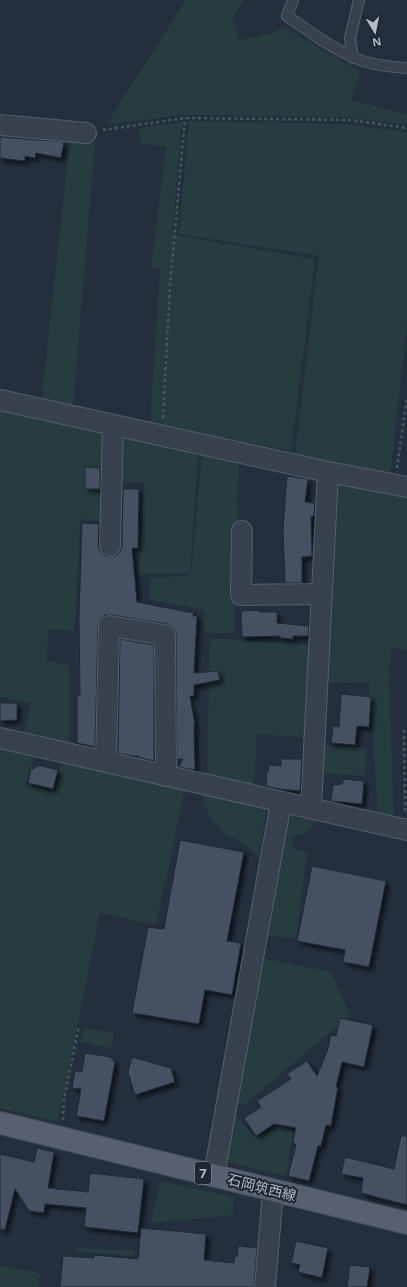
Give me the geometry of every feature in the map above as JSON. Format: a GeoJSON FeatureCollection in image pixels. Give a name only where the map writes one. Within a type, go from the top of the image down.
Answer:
{"type":"FeatureCollection","features":[{"type":"Feature","properties":{"kind":"main road","name":"石岡筑西線"},"geometry":{"type":"LineString","coordinates":[[0,1123],[407,1223]]}},
{"type":"Feature","properties":{"kind":"street"},"geometry":{"type":"LineString","coordinates":[[0,125],[86,133]]}},
{"type":"Feature","properties":{"kind":"street"},"geometry":{"type":"LineString","coordinates":[[0,400],[328,472],[401,485]]}},
{"type":"Feature","properties":{"kind":"street"},"geometry":{"type":"LineString","coordinates":[[110,546],[113,425]]}},
{"type":"Feature","properties":{"kind":"street"},"geometry":{"type":"LineString","coordinates":[[310,808],[328,472]]}},
{"type":"Feature","properties":{"kind":"street"},"geometry":{"type":"LineString","coordinates":[[242,531],[241,595],[321,594]]}},
{"type":"Feature","properties":{"kind":"street"},"geometry":{"type":"LineString","coordinates":[[106,762],[109,626],[165,635],[166,776]]}},
{"type":"Feature","properties":{"kind":"street"},"geometry":{"type":"LineString","coordinates":[[0,738],[406,830]]}},
{"type":"Feature","properties":{"kind":"street"},"geometry":{"type":"LineString","coordinates":[[214,1175],[280,802]]}},
{"type":"Feature","properties":{"kind":"street"},"geometry":{"type":"LineString","coordinates":[[265,1287],[273,1190]]}},
{"type":"Feature","properties":{"kind":"lane"},"geometry":{"type":"LineString","coordinates":[[292,0],[287,16],[328,44],[353,58],[390,67],[407,68]]}},
{"type":"Feature","properties":{"kind":"lane"},"geometry":{"type":"LineString","coordinates":[[353,58],[350,38],[359,0]]}},
{"type":"Feature","properties":{"kind":"path"},"geometry":{"type":"LineString","coordinates":[[162,436],[170,286],[185,118]]}},
{"type":"Feature","properties":{"kind":"path"},"geometry":{"type":"LineString","coordinates":[[86,133],[185,118],[350,120],[407,128]]}},
{"type":"Feature","properties":{"kind":"path"},"geometry":{"type":"LineString","coordinates":[[401,485],[407,397]]}},
{"type":"Feature","properties":{"kind":"path"},"geometry":{"type":"LineString","coordinates":[[404,730],[406,830]]}},
{"type":"Feature","properties":{"kind":"path"},"geometry":{"type":"LineString","coordinates":[[62,1124],[64,1099],[79,1026]]}},
{"type":"Feature","properties":{"kind":"green space"},"geometry":{"type":"Polygon","coordinates":[[[186,0],[244,0],[233,18],[239,40],[267,34],[283,27],[360,71],[351,100],[407,114],[407,125],[351,118],[184,115],[106,125],[186,0]]]}},
{"type":"Feature","properties":{"kind":"green space"},"geometry":{"type":"Polygon","coordinates":[[[189,121],[341,124],[407,132],[407,323],[390,476],[295,454],[319,256],[179,234],[189,121]]]}},
{"type":"Feature","properties":{"kind":"green space"},"geometry":{"type":"Polygon","coordinates":[[[182,122],[172,235],[315,259],[291,451],[150,423],[160,269],[151,268],[166,146],[141,144],[139,128],[182,122]]]}},
{"type":"Feature","properties":{"kind":"green space"},"geometry":{"type":"Polygon","coordinates":[[[70,139],[95,143],[73,407],[41,403],[70,139]]]}},
{"type":"Feature","properties":{"kind":"green space"},"geometry":{"type":"Polygon","coordinates":[[[0,408],[105,432],[105,522],[80,519],[74,631],[49,629],[46,661],[69,665],[69,746],[24,736],[30,703],[0,697],[0,408]]]}},
{"type":"Feature","properties":{"kind":"green space"},"geometry":{"type":"Polygon","coordinates":[[[118,434],[198,455],[190,573],[139,574],[144,483],[119,482],[118,434]]]}},
{"type":"Feature","properties":{"kind":"green space"},"geometry":{"type":"Polygon","coordinates":[[[202,453],[239,458],[234,633],[204,633],[204,610],[150,600],[150,578],[191,575],[202,453]]]}},
{"type":"Feature","properties":{"kind":"green space"},"geometry":{"type":"Polygon","coordinates":[[[333,479],[407,495],[407,650],[391,648],[389,683],[394,819],[378,815],[369,683],[323,682],[333,479]]]}},
{"type":"Feature","properties":{"kind":"green space"},"geometry":{"type":"Polygon","coordinates":[[[210,638],[313,645],[307,738],[257,734],[254,785],[207,777],[210,638]]]}},
{"type":"Feature","properties":{"kind":"green space"},"geometry":{"type":"Polygon","coordinates":[[[173,699],[196,699],[195,714],[173,714],[173,699]]]}},
{"type":"Feature","properties":{"kind":"green space"},"geometry":{"type":"Polygon","coordinates":[[[0,746],[34,754],[26,786],[55,793],[62,761],[185,788],[156,925],[100,913],[58,1122],[0,1108],[0,746]]]}},
{"type":"Feature","properties":{"kind":"green space"},"geometry":{"type":"Polygon","coordinates":[[[320,746],[365,747],[366,776],[320,773],[320,746]]]}},
{"type":"Feature","properties":{"kind":"green space"},"geometry":{"type":"Polygon","coordinates":[[[201,794],[267,805],[259,857],[240,841],[223,833],[208,814],[201,794]]]}},
{"type":"Feature","properties":{"kind":"green space"},"geometry":{"type":"Polygon","coordinates":[[[285,814],[316,821],[305,834],[293,836],[292,848],[307,853],[296,938],[263,936],[285,814]]]}},
{"type":"Feature","properties":{"kind":"green space"},"geometry":{"type":"Polygon","coordinates":[[[262,958],[331,972],[350,1015],[243,1106],[233,1100],[262,958]]]}},
{"type":"Feature","properties":{"kind":"green space"},"geometry":{"type":"Polygon","coordinates":[[[83,1028],[114,1033],[112,1048],[81,1042],[83,1028]]]}},
{"type":"Feature","properties":{"kind":"green space"},"geometry":{"type":"Polygon","coordinates":[[[231,1109],[253,1136],[277,1126],[293,1130],[286,1176],[223,1161],[231,1109]]]}},
{"type":"Feature","properties":{"kind":"green space"},"geometry":{"type":"Polygon","coordinates":[[[160,1181],[234,1197],[233,1215],[151,1223],[160,1181]]]}},
{"type":"Feature","properties":{"kind":"green space"},"geometry":{"type":"Polygon","coordinates":[[[77,1248],[135,1250],[134,1256],[77,1252],[77,1248]]]}},
{"type":"Feature","properties":{"kind":"green space"},"geometry":{"type":"Polygon","coordinates":[[[0,1265],[40,1273],[38,1287],[0,1287],[0,1265]]]}},
{"type":"Feature","properties":{"kind":"building"},"geometry":{"type":"Polygon","coordinates":[[[0,137],[64,142],[61,158],[36,153],[35,158],[25,156],[25,161],[0,158],[0,137]]]}},
{"type":"Feature","properties":{"kind":"building"},"geometry":{"type":"Polygon","coordinates":[[[85,467],[100,468],[100,489],[85,489],[85,467]]]}},
{"type":"Feature","properties":{"kind":"building"},"geometry":{"type":"Polygon","coordinates":[[[287,476],[308,479],[305,502],[315,503],[314,516],[311,516],[312,556],[302,557],[302,583],[285,583],[283,529],[287,476]]]}},
{"type":"Feature","properties":{"kind":"building"},"geometry":{"type":"Polygon","coordinates":[[[123,489],[139,489],[138,548],[132,548],[137,602],[194,613],[193,616],[197,616],[194,673],[218,671],[220,680],[194,685],[194,696],[190,696],[195,725],[195,770],[179,767],[183,759],[177,759],[176,635],[172,626],[167,624],[111,615],[105,615],[100,619],[98,626],[95,747],[77,743],[77,695],[80,695],[79,615],[82,523],[99,524],[98,546],[100,551],[104,556],[116,556],[120,552],[122,546],[123,489]]]}},
{"type":"Feature","properties":{"kind":"building"},"geometry":{"type":"Polygon","coordinates":[[[259,610],[259,612],[277,612],[277,623],[309,626],[308,636],[293,636],[293,639],[280,638],[280,636],[242,637],[241,611],[259,610]]]}},
{"type":"Feature","properties":{"kind":"building"},"geometry":{"type":"Polygon","coordinates":[[[120,639],[154,645],[154,761],[138,756],[118,753],[120,639]]]}},
{"type":"Feature","properties":{"kind":"building"},"geometry":{"type":"Polygon","coordinates":[[[341,694],[371,697],[369,727],[357,726],[355,745],[331,743],[333,726],[339,727],[341,694]]]}},
{"type":"Feature","properties":{"kind":"building"},"geometry":{"type":"Polygon","coordinates":[[[0,703],[17,703],[17,720],[0,721],[0,703]]]}},
{"type":"Feature","properties":{"kind":"building"},"geometry":{"type":"Polygon","coordinates":[[[281,759],[302,759],[300,791],[266,786],[269,765],[281,766],[281,759]]]}},
{"type":"Feature","properties":{"kind":"building"},"geometry":{"type":"Polygon","coordinates":[[[38,765],[58,770],[53,789],[28,783],[31,768],[34,769],[34,767],[38,767],[38,765]]]}},
{"type":"Feature","properties":{"kind":"building"},"geometry":{"type":"Polygon","coordinates":[[[343,779],[364,781],[362,804],[331,801],[333,784],[340,785],[340,783],[343,783],[343,779]]]}},
{"type":"Feature","properties":{"kind":"building"},"geometry":{"type":"Polygon","coordinates":[[[180,840],[244,852],[227,941],[241,943],[232,995],[205,990],[199,1024],[132,1013],[148,927],[164,929],[180,840]]]}},
{"type":"Feature","properties":{"kind":"building"},"geometry":{"type":"Polygon","coordinates":[[[312,866],[386,881],[369,967],[343,962],[345,950],[297,941],[312,866]]]}},
{"type":"Feature","properties":{"kind":"building"},"geometry":{"type":"Polygon","coordinates":[[[340,1018],[373,1025],[364,1067],[342,1062],[336,1087],[338,1087],[331,1126],[326,1125],[321,1146],[318,1146],[309,1181],[288,1176],[296,1145],[293,1141],[296,1128],[274,1124],[256,1136],[244,1118],[261,1107],[257,1101],[291,1079],[287,1074],[307,1061],[317,1076],[327,1052],[331,1035],[336,1036],[340,1018]]]}},
{"type":"Feature","properties":{"kind":"building"},"geometry":{"type":"Polygon","coordinates":[[[85,1053],[110,1057],[115,1062],[104,1121],[76,1116],[81,1089],[72,1088],[75,1071],[82,1072],[85,1053]]]}},
{"type":"Feature","properties":{"kind":"building"},"geometry":{"type":"Polygon","coordinates":[[[132,1057],[171,1068],[175,1082],[135,1095],[128,1072],[132,1057]]]}},
{"type":"Feature","properties":{"kind":"building"},"geometry":{"type":"Polygon","coordinates":[[[401,1136],[407,1136],[407,1205],[361,1193],[363,1178],[341,1174],[345,1157],[394,1169],[401,1136]]]}},
{"type":"Feature","properties":{"kind":"building"},"geometry":{"type":"Polygon","coordinates":[[[37,1148],[54,1152],[48,1188],[88,1192],[90,1173],[144,1179],[138,1233],[84,1227],[86,1208],[45,1204],[44,1213],[29,1211],[15,1189],[5,1230],[0,1229],[0,1154],[34,1162],[37,1148]]]}},
{"type":"Feature","properties":{"kind":"building"},"geometry":{"type":"Polygon","coordinates":[[[141,1228],[206,1234],[204,1260],[234,1263],[235,1256],[237,1256],[238,1246],[257,1248],[254,1287],[60,1287],[63,1256],[94,1258],[94,1255],[138,1259],[141,1228]]]}},
{"type":"Feature","properties":{"kind":"building"},"geometry":{"type":"Polygon","coordinates":[[[296,1241],[328,1248],[322,1278],[298,1272],[300,1265],[291,1263],[296,1241]]]}},
{"type":"Feature","properties":{"kind":"building"},"geometry":{"type":"Polygon","coordinates":[[[350,1265],[370,1267],[367,1287],[347,1287],[350,1265]]]}}]}
